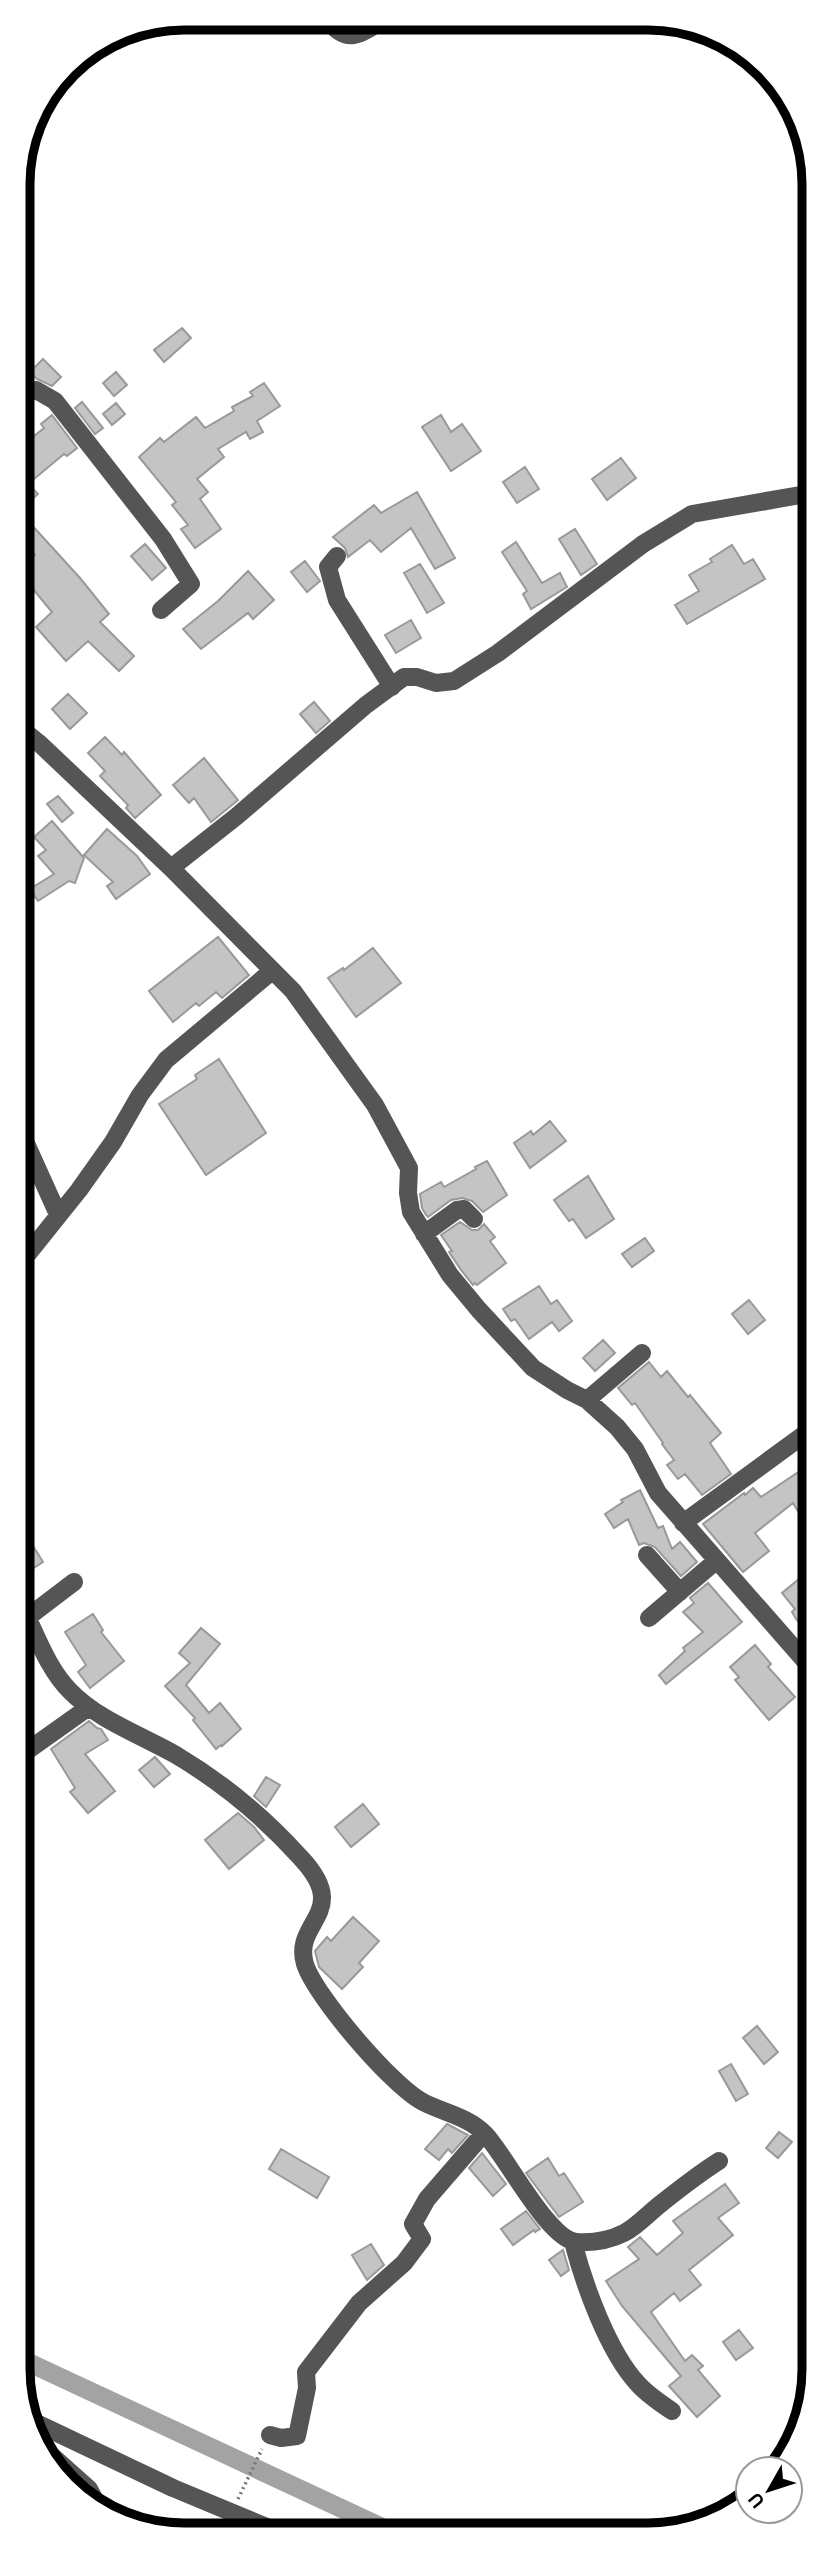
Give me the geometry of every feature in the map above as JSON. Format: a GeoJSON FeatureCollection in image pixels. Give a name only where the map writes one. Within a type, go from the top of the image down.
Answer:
{"type":"FeatureCollection","features":[{"type":"Feature","properties":{"kind":"street"},"geometry":{"type":"LineString","coordinates":[[338,30],[348,36],[357,36],[366,30]]}},
{"type":"Feature","properties":{"kind":"street"},"geometry":{"type":"LineString","coordinates":[[30,392],[36,390],[45,393],[55,401],[163,539],[191,584],[161,610]]}},
{"type":"Feature","properties":{"kind":"street"},"geometry":{"type":"LineString","coordinates":[[170,868],[237,816],[366,705],[404,677],[417,677],[436,683],[454,681],[498,653],[643,544],[692,514],[802,496]]}},
{"type":"Feature","properties":{"kind":"street"},"geometry":{"type":"LineString","coordinates":[[337,556],[328,567],[337,600],[392,687]]}},
{"type":"Feature","properties":{"kind":"street"},"geometry":{"type":"LineString","coordinates":[[30,736],[170,868],[293,991],[375,1105],[409,1168],[408,1193],[411,1212],[450,1275],[533,1368],[587,1400],[617,1427],[635,1449],[658,1493],[802,1658]]}},
{"type":"Feature","properties":{"kind":"street"},"geometry":{"type":"LineString","coordinates":[[30,1251],[79,1190],[113,1142],[140,1095],[166,1060],[272,971]]}},
{"type":"Feature","properties":{"kind":"street"},"geometry":{"type":"LineString","coordinates":[[30,1152],[56,1210]]}},
{"type":"Feature","properties":{"kind":"street"},"geometry":{"type":"LineString","coordinates":[[424,1234],[457,1210],[464,1209],[474,1220]]}},
{"type":"Feature","properties":{"kind":"street"},"geometry":{"type":"LineString","coordinates":[[587,1400],[642,1353]]}},
{"type":"Feature","properties":{"kind":"street"},"geometry":{"type":"LineString","coordinates":[[683,1523],[802,1436]]}},
{"type":"Feature","properties":{"kind":"street"},"geometry":{"type":"LineString","coordinates":[[647,1555],[680,1592]]}},
{"type":"Feature","properties":{"kind":"street"},"geometry":{"type":"LineString","coordinates":[[649,1618],[716,1561]]}},
{"type":"Feature","properties":{"kind":"street"},"geometry":{"type":"LineString","coordinates":[[30,1607],[74,1582]]}},
{"type":"Feature","properties":{"kind":"street"},"geometry":{"type":"LineString","coordinates":[[30,1622],[59,1679],[70,1691],[89,1707],[176,1755],[225,1787],[266,1822],[303,1860],[322,1891],[320,1913],[305,1939],[303,1952],[305,1965],[322,1994],[395,2083],[423,2102],[452,2112],[484,2133],[507,2162],[545,2221],[573,2242],[579,2265],[601,2320],[621,2360],[638,2384],[671,2411]]}},
{"type":"Feature","properties":{"kind":"street"},"geometry":{"type":"LineString","coordinates":[[30,1749],[89,1707]]}},
{"type":"Feature","properties":{"kind":"street"},"geometry":{"type":"LineString","coordinates":[[267,2441],[297,2436],[307,2388],[306,2372],[359,2303],[404,2263],[422,2239],[413,2224],[427,2199],[484,2133]]}},
{"type":"Feature","properties":{"kind":"street"},"geometry":{"type":"LineString","coordinates":[[573,2242],[601,2241],[626,2232],[690,2180],[719,2161]]}},
{"type":"Feature","properties":{"kind":"street"},"geometry":{"type":"LineString","coordinates":[[41,2426],[173,2488],[257,2523]]}},
{"type":"Feature","properties":{"kind":"street"},"geometry":{"type":"LineString","coordinates":[[54,2452],[64,2437]]}},
{"type":"Feature","properties":{"kind":"street"},"geometry":{"type":"LineString","coordinates":[[72,2475],[90,2491]]}},
{"type":"Feature","properties":{"kind":"path"},"geometry":{"type":"LineString","coordinates":[[235,2503],[267,2441]]}},
{"type":"Feature","properties":{"kind":"building"},"geometry":{"type":"Polygon","coordinates":[[[182,328],[191,338],[164,362],[154,350],[182,328]]]}},
{"type":"Feature","properties":{"kind":"building"},"geometry":{"type":"Polygon","coordinates":[[[43,359],[61,377],[52,386],[37,379],[30,372],[43,359]]]}},
{"type":"Feature","properties":{"kind":"building"},"geometry":{"type":"Polygon","coordinates":[[[116,372],[127,385],[114,396],[103,383],[116,372]]]}},
{"type":"Feature","properties":{"kind":"building"},"geometry":{"type":"Polygon","coordinates":[[[264,383],[280,406],[257,421],[263,432],[250,439],[246,432],[218,449],[224,457],[197,479],[208,492],[200,499],[221,529],[195,548],[181,529],[188,525],[172,505],[176,502],[139,457],[160,438],[164,442],[196,417],[205,428],[234,411],[232,407],[253,396],[250,392],[264,383]]]}},
{"type":"Feature","properties":{"kind":"building"},"geometry":{"type":"Polygon","coordinates":[[[82,402],[103,428],[95,434],[75,408],[82,402]]]}},
{"type":"Feature","properties":{"kind":"building"},"geometry":{"type":"Polygon","coordinates":[[[116,403],[125,414],[112,425],[103,414],[116,403]]]}},
{"type":"Feature","properties":{"kind":"building"},"geometry":{"type":"Polygon","coordinates":[[[52,415],[77,448],[67,456],[64,454],[30,482],[30,439],[44,428],[41,424],[52,415]]]}},
{"type":"Feature","properties":{"kind":"building"},"geometry":{"type":"Polygon","coordinates":[[[441,415],[451,432],[462,424],[481,451],[451,471],[422,427],[441,415]]]}},
{"type":"Feature","properties":{"kind":"building"},"geometry":{"type":"Polygon","coordinates":[[[621,458],[636,478],[607,500],[592,479],[621,458]]]}},
{"type":"Feature","properties":{"kind":"building"},"geometry":{"type":"Polygon","coordinates":[[[525,467],[539,489],[517,503],[503,482],[525,467]]]}},
{"type":"Feature","properties":{"kind":"building"},"geometry":{"type":"Polygon","coordinates":[[[30,486],[38,494],[30,501],[30,486]]]}},
{"type":"Feature","properties":{"kind":"building"},"geometry":{"type":"Polygon","coordinates":[[[417,492],[455,558],[435,569],[411,528],[381,552],[370,540],[348,557],[345,548],[333,537],[374,505],[381,513],[417,492]]]}},
{"type":"Feature","properties":{"kind":"building"},"geometry":{"type":"Polygon","coordinates":[[[30,523],[109,614],[100,622],[134,656],[119,671],[88,641],[66,661],[36,627],[52,612],[33,589],[30,591],[30,559],[35,555],[30,550],[30,523]]]}},
{"type":"Feature","properties":{"kind":"building"},"geometry":{"type":"Polygon","coordinates":[[[575,529],[597,564],[581,575],[559,539],[575,529]]]}},
{"type":"Feature","properties":{"kind":"building"},"geometry":{"type":"Polygon","coordinates":[[[516,542],[542,583],[560,573],[567,587],[531,609],[523,594],[527,591],[502,552],[516,542]]]}},
{"type":"Feature","properties":{"kind":"building"},"geometry":{"type":"Polygon","coordinates":[[[145,544],[166,568],[152,580],[131,556],[145,544]]]}},
{"type":"Feature","properties":{"kind":"building"},"geometry":{"type":"Polygon","coordinates":[[[732,545],[744,564],[753,559],[765,579],[687,624],[675,605],[699,591],[689,575],[712,562],[710,559],[732,545]]]}},
{"type":"Feature","properties":{"kind":"building"},"geometry":{"type":"Polygon","coordinates":[[[305,561],[320,581],[307,592],[291,572],[305,561]]]}},
{"type":"Feature","properties":{"kind":"building"},"geometry":{"type":"Polygon","coordinates":[[[420,564],[444,603],[427,613],[404,573],[420,564]]]}},
{"type":"Feature","properties":{"kind":"building"},"geometry":{"type":"Polygon","coordinates":[[[248,571],[274,600],[253,619],[248,613],[201,649],[183,629],[218,601],[248,571]]]}},
{"type":"Feature","properties":{"kind":"building"},"geometry":{"type":"Polygon","coordinates":[[[411,620],[421,638],[396,653],[385,635],[411,620]]]}},
{"type":"Feature","properties":{"kind":"building"},"geometry":{"type":"Polygon","coordinates":[[[68,694],[87,713],[70,729],[52,709],[68,694]]]}},
{"type":"Feature","properties":{"kind":"building"},"geometry":{"type":"Polygon","coordinates":[[[314,702],[330,721],[316,733],[300,714],[314,702]]]}},
{"type":"Feature","properties":{"kind":"building"},"geometry":{"type":"Polygon","coordinates":[[[105,737],[122,755],[124,752],[161,795],[135,818],[126,808],[128,805],[100,776],[105,771],[88,753],[105,737]]]}},
{"type":"Feature","properties":{"kind":"building"},"geometry":{"type":"Polygon","coordinates":[[[204,758],[238,800],[211,822],[194,798],[189,803],[173,785],[204,758]]]}},
{"type":"Feature","properties":{"kind":"building"},"geometry":{"type":"Polygon","coordinates":[[[58,796],[73,813],[62,822],[47,804],[58,796]]]}},
{"type":"Feature","properties":{"kind":"building"},"geometry":{"type":"Polygon","coordinates":[[[52,821],[84,858],[75,883],[69,881],[38,901],[30,889],[54,874],[38,856],[46,850],[34,837],[52,821]]]}},
{"type":"Feature","properties":{"kind":"building"},"geometry":{"type":"Polygon","coordinates":[[[107,829],[137,856],[150,874],[116,899],[107,886],[113,882],[84,855],[107,829]]]}},
{"type":"Feature","properties":{"kind":"building"},"geometry":{"type":"Polygon","coordinates":[[[218,937],[249,975],[222,998],[216,992],[199,1006],[196,1003],[173,1022],[149,991],[218,937]]]}},
{"type":"Feature","properties":{"kind":"building"},"geometry":{"type":"Polygon","coordinates":[[[373,948],[401,983],[356,1017],[328,978],[343,968],[344,970],[373,948]]]}},
{"type":"Feature","properties":{"kind":"building"},"geometry":{"type":"Polygon","coordinates":[[[219,1059],[266,1133],[206,1175],[159,1104],[197,1079],[195,1075],[219,1059]]]}},
{"type":"Feature","properties":{"kind":"building"},"geometry":{"type":"Polygon","coordinates":[[[550,1121],[566,1141],[530,1168],[514,1143],[531,1131],[533,1135],[550,1121]]]}},
{"type":"Feature","properties":{"kind":"building"},"geometry":{"type":"Polygon","coordinates":[[[487,1161],[507,1195],[483,1212],[472,1201],[462,1198],[451,1200],[428,1217],[426,1215],[420,1194],[441,1182],[444,1187],[487,1161]]]}},
{"type":"Feature","properties":{"kind":"building"},"geometry":{"type":"Polygon","coordinates":[[[588,1176],[614,1219],[586,1238],[573,1219],[569,1221],[554,1200],[588,1176]]]}},
{"type":"Feature","properties":{"kind":"building"},"geometry":{"type":"Polygon","coordinates":[[[460,1222],[472,1230],[478,1230],[484,1224],[495,1237],[490,1241],[506,1263],[477,1285],[473,1285],[461,1270],[441,1235],[460,1222]]]}},
{"type":"Feature","properties":{"kind":"building"},"geometry":{"type":"Polygon","coordinates":[[[645,1238],[654,1251],[632,1267],[622,1254],[645,1238]]]}},
{"type":"Feature","properties":{"kind":"building"},"geometry":{"type":"Polygon","coordinates":[[[539,1286],[551,1304],[557,1300],[572,1321],[559,1331],[552,1322],[529,1339],[515,1319],[511,1321],[503,1309],[539,1286]]]}},
{"type":"Feature","properties":{"kind":"building"},"geometry":{"type":"Polygon","coordinates":[[[749,1300],[765,1320],[748,1334],[732,1314],[749,1300]]]}},
{"type":"Feature","properties":{"kind":"building"},"geometry":{"type":"Polygon","coordinates":[[[603,1340],[615,1353],[595,1371],[583,1358],[603,1340]]]}},
{"type":"Feature","properties":{"kind":"building"},"geometry":{"type":"Polygon","coordinates":[[[649,1362],[661,1377],[667,1371],[721,1433],[710,1443],[731,1474],[702,1495],[685,1474],[678,1479],[667,1465],[674,1460],[635,1403],[632,1405],[618,1388],[649,1362]]]}},
{"type":"Feature","properties":{"kind":"building"},"geometry":{"type":"Polygon","coordinates":[[[800,1471],[802,1474],[802,1518],[793,1503],[755,1533],[769,1551],[743,1572],[703,1524],[753,1488],[761,1497],[800,1471]]]}},
{"type":"Feature","properties":{"kind":"building"},"geometry":{"type":"Polygon","coordinates":[[[640,1490],[658,1528],[663,1526],[672,1549],[680,1542],[697,1562],[681,1576],[655,1547],[644,1543],[639,1545],[628,1519],[614,1528],[605,1514],[623,1502],[621,1500],[640,1490]]]}},
{"type":"Feature","properties":{"kind":"building"},"geometry":{"type":"Polygon","coordinates":[[[30,1541],[43,1562],[30,1570],[30,1541]]]}},
{"type":"Feature","properties":{"kind":"building"},"geometry":{"type":"Polygon","coordinates":[[[799,1579],[802,1583],[802,1626],[792,1612],[795,1609],[782,1593],[799,1579]]]}},
{"type":"Feature","properties":{"kind":"building"},"geometry":{"type":"Polygon","coordinates":[[[708,1583],[742,1622],[666,1684],[659,1675],[685,1651],[683,1648],[703,1632],[683,1612],[694,1603],[690,1598],[708,1583]]]}},
{"type":"Feature","properties":{"kind":"building"},"geometry":{"type":"Polygon","coordinates":[[[93,1614],[103,1630],[101,1632],[124,1661],[90,1688],[78,1672],[86,1665],[65,1632],[93,1614]]]}},
{"type":"Feature","properties":{"kind":"building"},"geometry":{"type":"Polygon","coordinates":[[[201,1628],[220,1644],[186,1685],[209,1713],[220,1703],[241,1729],[216,1749],[193,1720],[195,1718],[165,1686],[190,1663],[179,1653],[201,1628]]]}},
{"type":"Feature","properties":{"kind":"building"},"geometry":{"type":"Polygon","coordinates":[[[755,1645],[771,1664],[768,1667],[795,1697],[769,1720],[735,1680],[739,1677],[730,1667],[755,1645]]]}},
{"type":"Feature","properties":{"kind":"building"},"geometry":{"type":"Polygon","coordinates":[[[89,1721],[101,1729],[108,1740],[85,1754],[115,1791],[88,1813],[70,1792],[75,1788],[51,1749],[89,1721]]]}},
{"type":"Feature","properties":{"kind":"building"},"geometry":{"type":"Polygon","coordinates":[[[155,1757],[170,1774],[154,1787],[139,1770],[155,1757]]]}},
{"type":"Feature","properties":{"kind":"building"},"geometry":{"type":"Polygon","coordinates":[[[266,1777],[280,1785],[266,1807],[254,1796],[266,1777]]]}},
{"type":"Feature","properties":{"kind":"building"},"geometry":{"type":"Polygon","coordinates":[[[363,1804],[379,1824],[351,1847],[335,1827],[363,1804]]]}},
{"type":"Feature","properties":{"kind":"building"},"geometry":{"type":"Polygon","coordinates":[[[238,1813],[264,1840],[229,1869],[205,1840],[238,1813]]]}},
{"type":"Feature","properties":{"kind":"building"},"geometry":{"type":"Polygon","coordinates":[[[353,1917],[379,1941],[359,1963],[363,1967],[342,1989],[319,1967],[315,1951],[327,1937],[331,1941],[353,1917]]]}},
{"type":"Feature","properties":{"kind":"building"},"geometry":{"type":"Polygon","coordinates":[[[757,2026],[778,2052],[764,2064],[743,2038],[757,2026]]]}},
{"type":"Feature","properties":{"kind":"building"},"geometry":{"type":"Polygon","coordinates":[[[731,2064],[748,2094],[736,2101],[719,2071],[731,2064]]]}},
{"type":"Feature","properties":{"kind":"building"},"geometry":{"type":"Polygon","coordinates":[[[447,2124],[468,2135],[452,2153],[448,2149],[439,2160],[425,2149],[447,2124]]]}},
{"type":"Feature","properties":{"kind":"building"},"geometry":{"type":"Polygon","coordinates":[[[779,2132],[792,2142],[778,2158],[766,2148],[779,2132]]]}},
{"type":"Feature","properties":{"kind":"building"},"geometry":{"type":"Polygon","coordinates":[[[281,2149],[329,2177],[317,2198],[269,2169],[281,2149]]]}},
{"type":"Feature","properties":{"kind":"building"},"geometry":{"type":"Polygon","coordinates":[[[482,2153],[506,2184],[493,2196],[469,2168],[482,2153]]]}},
{"type":"Feature","properties":{"kind":"building"},"geometry":{"type":"Polygon","coordinates":[[[548,2158],[559,2176],[564,2173],[583,2202],[559,2217],[526,2173],[548,2158]]]}},
{"type":"Feature","properties":{"kind":"building"},"geometry":{"type":"Polygon","coordinates":[[[725,2184],[739,2203],[718,2218],[733,2235],[689,2270],[701,2285],[680,2301],[674,2293],[651,2312],[685,2361],[692,2355],[703,2366],[698,2370],[720,2396],[697,2417],[669,2386],[681,2376],[622,2306],[606,2281],[639,2259],[628,2247],[640,2237],[657,2255],[683,2233],[673,2221],[725,2184]]]}},
{"type":"Feature","properties":{"kind":"building"},"geometry":{"type":"Polygon","coordinates":[[[526,2211],[540,2229],[535,2232],[534,2230],[513,2245],[501,2229],[526,2211]]]}},
{"type":"Feature","properties":{"kind":"building"},"geometry":{"type":"Polygon","coordinates":[[[371,2244],[384,2265],[367,2280],[352,2255],[371,2244]]]}},
{"type":"Feature","properties":{"kind":"building"},"geometry":{"type":"Polygon","coordinates":[[[563,2250],[569,2270],[561,2276],[549,2260],[563,2250]]]}},
{"type":"Feature","properties":{"kind":"building"},"geometry":{"type":"Polygon","coordinates":[[[739,2330],[753,2348],[736,2360],[723,2342],[739,2330]]]}},
{"type":"Feature","properties":{"kind":"waterway"},"geometry":{"type":"LineString","coordinates":[[30,2363],[373,2523]]}}]}
